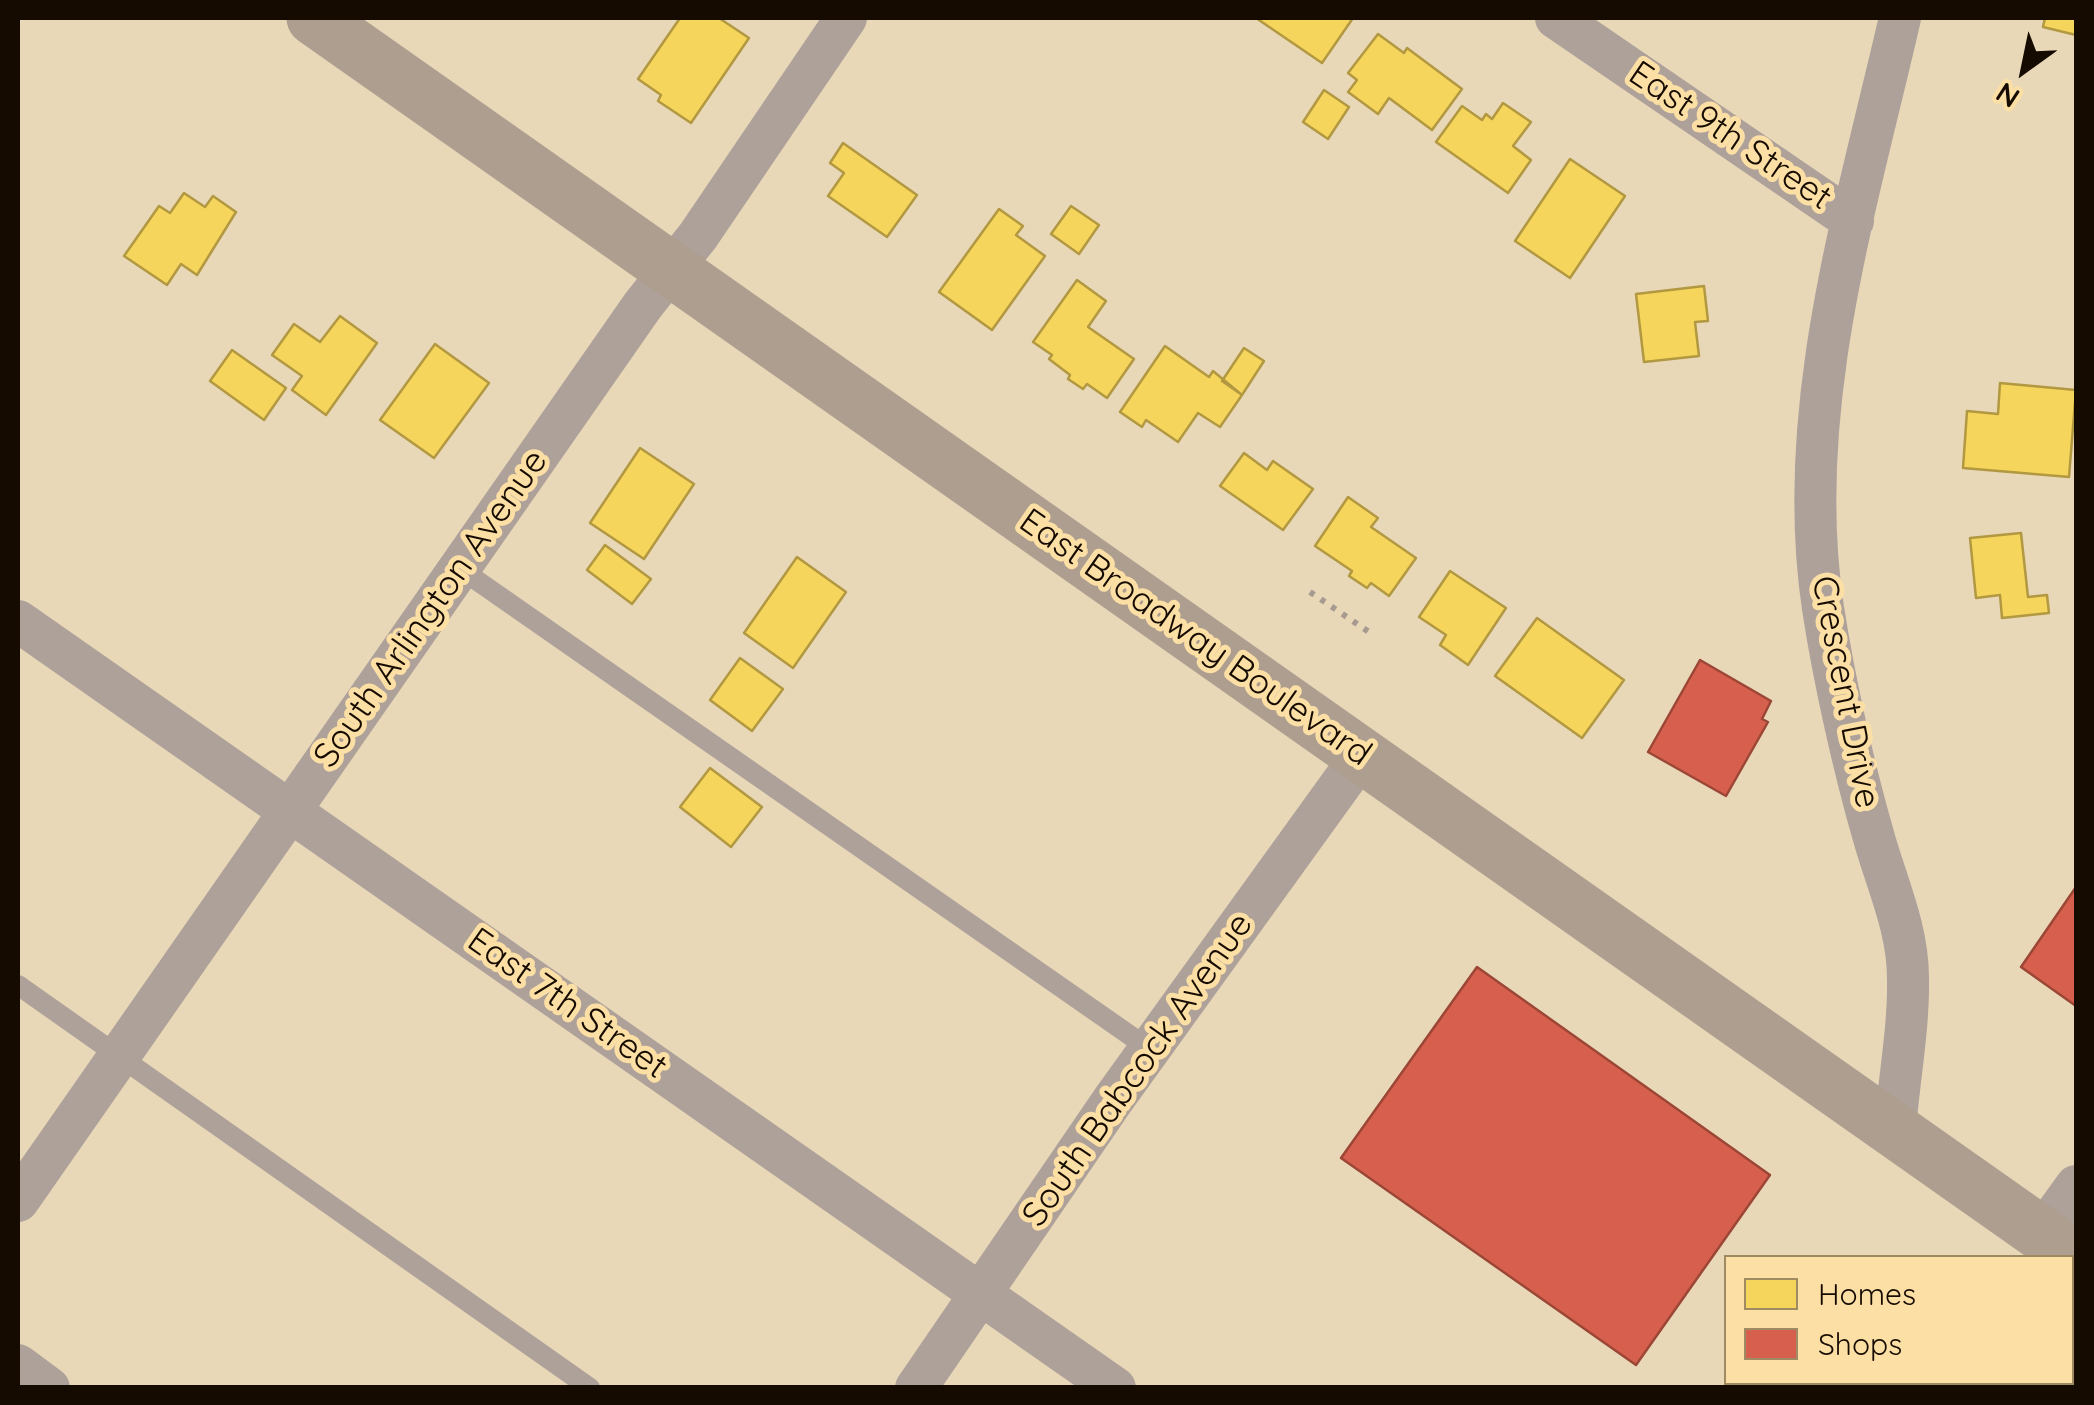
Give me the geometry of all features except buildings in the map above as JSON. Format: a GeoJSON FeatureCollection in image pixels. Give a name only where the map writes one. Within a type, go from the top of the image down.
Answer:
{"type":"FeatureCollection","features":[{"type":"Feature","properties":{"kind":"highway","name":"East Broadway Boulevard"},"geometry":{"type":"LineString","coordinates":[[314,18],[1895,1129],[2048,1250]]}},
{"type":"Feature","properties":{"kind":"street","name":"South Arlington Avenue"},"geometry":{"type":"LineString","coordinates":[[18,1201],[846,18]]}},
{"type":"Feature","properties":{"kind":"street","name":"East 9th Street"},"geometry":{"type":"LineString","coordinates":[[1556,18],[1854,221]]}},
{"type":"Feature","properties":{"kind":"street","name":"Crescent Drive"},"geometry":{"type":"LineString","coordinates":[[1895,1129],[1908,976],[1900,921],[1873,834],[1823,608],[1818,532],[1824,378],[1854,221],[1900,18]]}},
{"type":"Feature","properties":{"kind":"street","name":"East 7th Street"},"geometry":{"type":"LineString","coordinates":[[18,621],[1115,1388]]}},
{"type":"Feature","properties":{"kind":"street","name":"South Babcock Avenue"},"geometry":{"type":"LineString","coordinates":[[916,1388],[1362,755]]}},
{"type":"Feature","properties":{"kind":"street"},"geometry":{"type":"LineString","coordinates":[[2048,1250],[2076,1186]]}},
{"type":"Feature","properties":{"kind":"street"},"geometry":{"type":"LineString","coordinates":[[18,1365],[50,1388]]}},
{"type":"Feature","properties":{"kind":"lane"},"geometry":{"type":"LineString","coordinates":[[459,568],[1151,1050]]}},
{"type":"Feature","properties":{"kind":"lane"},"geometry":{"type":"LineString","coordinates":[[18,986],[590,1388]]}},
{"type":"Feature","properties":{"kind":"path"},"geometry":{"type":"LineString","coordinates":[[1310,592],[1372,634]]}}]}
